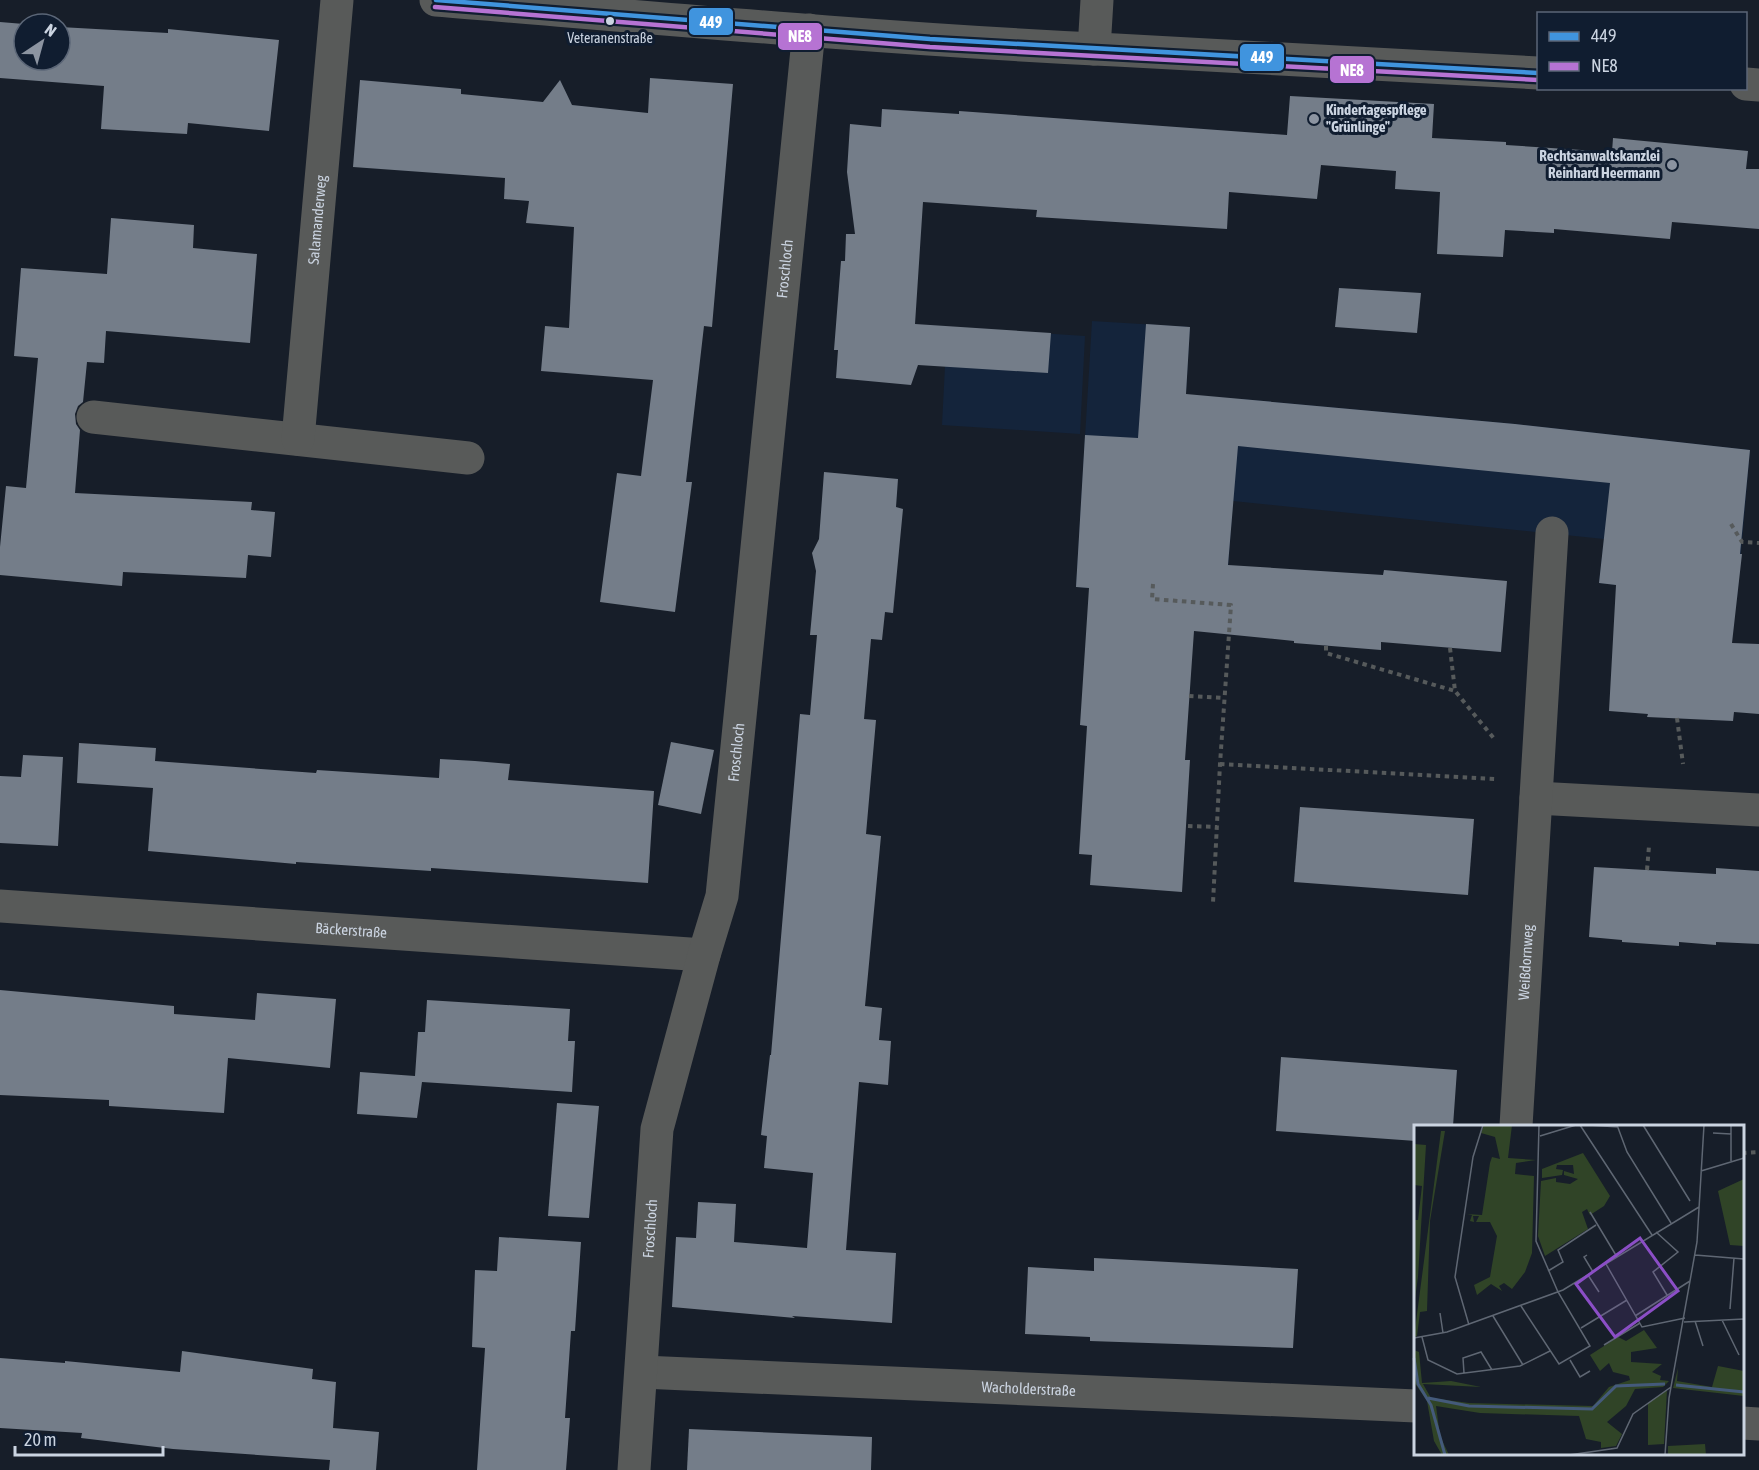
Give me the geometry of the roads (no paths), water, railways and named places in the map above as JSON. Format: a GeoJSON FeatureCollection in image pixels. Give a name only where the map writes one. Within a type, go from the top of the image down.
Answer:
{"type":"FeatureCollection","features":[{"type":"Feature","properties":{"kind":"street","name":"Salamanderweg"},"geometry":{"type":"LineString","coordinates":[[298,439],[337,0]]}},
{"type":"Feature","properties":{"kind":"street"},"geometry":{"type":"LineString","coordinates":[[1094,49],[1097,0]]}},
{"type":"Feature","properties":{"kind":"street"},"geometry":{"type":"LineString","coordinates":[[450,1],[809,30],[1094,49],[1288,57],[1537,73]]}},
{"type":"Feature","properties":{"kind":"street","name":"Froschloch"},"geometry":{"type":"LineString","coordinates":[[634,1470],[657,1129],[722,896],[809,30]]}},
{"type":"Feature","properties":{"kind":"street"},"geometry":{"type":"LineString","coordinates":[[93,417],[468,458]]}},
{"type":"Feature","properties":{"kind":"street","name":"Weißdornweg"},"geometry":{"type":"LineString","coordinates":[[1516,1125],[1552,533]]}},
{"type":"Feature","properties":{"kind":"street"},"geometry":{"type":"LineString","coordinates":[[1536,798],[1759,810]]}},
{"type":"Feature","properties":{"kind":"street","name":"Bäckerstraße"},"geometry":{"type":"LineString","coordinates":[[0,906],[704,955]]}},
{"type":"Feature","properties":{"kind":"street","name":"Wacholderstraße"},"geometry":{"type":"LineString","coordinates":[[642,1372],[1414,1406]]}},
{"type":"Feature","properties":{"kind":"street"},"geometry":{"type":"LineString","coordinates":[[1744,1423],[1759,1424]]}},
{"type":"Feature","properties":{"kind":"place","name":"Veteranenstraße"},"geometry":{"type":"Point","coordinates":[610,21]}},
{"type":"Feature","properties":{"kind":"place","name":"Kindertagespflege \"Grünlinge\""},"geometry":{"type":"Point","coordinates":[1314,119]}},
{"type":"Feature","properties":{"kind":"place","name":"Rechtsanwaltskanzlei Reinhard Heermann"},"geometry":{"type":"Point","coordinates":[1672,165]}}]}
